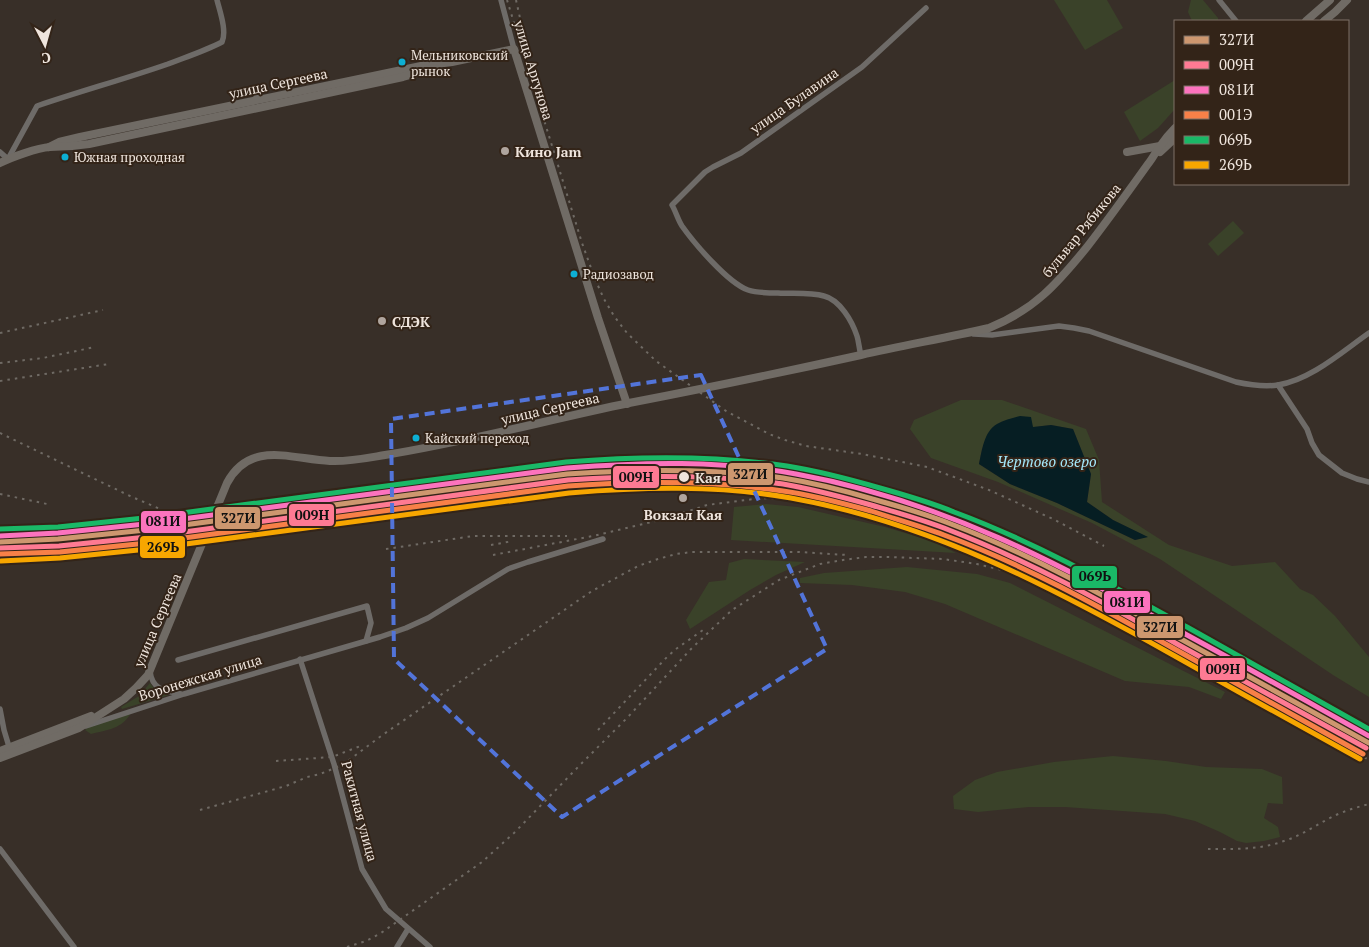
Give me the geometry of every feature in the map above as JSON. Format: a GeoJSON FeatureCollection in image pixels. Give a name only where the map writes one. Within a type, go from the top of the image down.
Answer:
{"type":"FeatureCollection","features":[{"type":"Feature","properties":{"kind":"main road"},"geometry":{"type":"LineString","coordinates":[[1307,20],[1330,0]]}},
{"type":"Feature","properties":{"kind":"main road"},"geometry":{"type":"LineString","coordinates":[[1325,20],[1347,0]]}},
{"type":"Feature","properties":{"kind":"main road","name":"улица Сергеева"},"geometry":{"type":"LineString","coordinates":[[0,163],[56,143],[80,137],[422,66],[452,62],[514,49]]}},
{"type":"Feature","properties":{"kind":"main road","name":"улица Аргунова"},"geometry":{"type":"LineString","coordinates":[[514,49],[598,318],[627,404]]}},
{"type":"Feature","properties":{"kind":"main road","name":"улица Сергеева"},"geometry":{"type":"LineString","coordinates":[[49,147],[90,144],[402,77],[452,62]]}},
{"type":"Feature","properties":{"kind":"main road","name":"бульвар Рябикова"},"geometry":{"type":"LineString","coordinates":[[967,333],[989,328],[1003,322],[1026,308],[1048,291],[1065,274],[1104,226],[1160,146],[1174,129]]}},
{"type":"Feature","properties":{"kind":"main road","name":"бульвар Рябикова"},"geometry":{"type":"LineString","coordinates":[[1153,158],[1174,139]]}},
{"type":"Feature","properties":{"kind":"main road"},"geometry":{"type":"LineString","coordinates":[[1127,152],[1160,146]]}},
{"type":"Feature","properties":{"kind":"main road","name":"улица Сергеева"},"geometry":{"type":"LineString","coordinates":[[107,710],[124,699],[148,675],[231,475],[240,465],[256,456],[279,455],[330,461],[357,460],[425,449],[627,404],[967,333]]}},
{"type":"Feature","properties":{"kind":"main road"},"geometry":{"type":"LineString","coordinates":[[0,751],[10,750],[79,728],[107,710]]}},
{"type":"Feature","properties":{"kind":"main road"},"geometry":{"type":"LineString","coordinates":[[0,758],[10,750],[107,710]]}},
{"type":"Feature","properties":{"kind":"street"},"geometry":{"type":"LineString","coordinates":[[0,152],[8,159],[37,106],[180,60],[222,42],[224,38],[217,0]]}},
{"type":"Feature","properties":{"kind":"street","name":"улица Аргунова"},"geometry":{"type":"LineString","coordinates":[[500,0],[514,49]]}},
{"type":"Feature","properties":{"kind":"street"},"geometry":{"type":"LineString","coordinates":[[1219,0],[1235,20]]}},
{"type":"Feature","properties":{"kind":"street","name":"улица Булавина"},"geometry":{"type":"LineString","coordinates":[[861,355],[854,328],[840,306],[824,296],[760,292],[748,290],[740,286],[731,280],[709,258],[682,225],[672,205],[705,172],[741,153],[862,67],[926,8]]}},
{"type":"Feature","properties":{"kind":"street"},"geometry":{"type":"LineString","coordinates":[[254,101],[260,91]]}},
{"type":"Feature","properties":{"kind":"street"},"geometry":{"type":"LineString","coordinates":[[967,333],[992,334],[1059,326],[1074,328],[1089,331],[1236,382],[1254,386],[1278,385],[1301,378],[1320,367],[1369,332]]}},
{"type":"Feature","properties":{"kind":"street"},"geometry":{"type":"LineString","coordinates":[[1278,385],[1307,429],[1319,455],[1342,473],[1369,482]]}},
{"type":"Feature","properties":{"kind":"street","name":"Воронежская улица"},"geometry":{"type":"LineString","coordinates":[[107,710],[125,713],[406,628],[428,618],[508,569],[603,539]]}},
{"type":"Feature","properties":{"kind":"street"},"geometry":{"type":"LineString","coordinates":[[178,660],[367,606],[371,623],[366,641]]}},
{"type":"Feature","properties":{"kind":"street","name":"Ракитная улица"},"geometry":{"type":"LineString","coordinates":[[300,660],[334,764],[362,869],[386,909],[430,947]]}},
{"type":"Feature","properties":{"kind":"street"},"geometry":{"type":"LineString","coordinates":[[150,671],[151,679],[155,685],[164,690],[184,694]]}},
{"type":"Feature","properties":{"kind":"street"},"geometry":{"type":"LineString","coordinates":[[0,709],[10,750]]}},
{"type":"Feature","properties":{"kind":"street"},"geometry":{"type":"LineString","coordinates":[[79,728],[125,713]]}},
{"type":"Feature","properties":{"kind":"street"},"geometry":{"type":"LineString","coordinates":[[0,849],[74,947]]}},
{"type":"Feature","properties":{"kind":"street"},"geometry":{"type":"LineString","coordinates":[[397,947],[408,929]]}},
{"type":"Feature","properties":{"kind":"highlighted area"},"geometry":{"type":"Polygon","coordinates":[[[701,375],[827,649],[562,817],[394,659],[391,419],[701,375]]]}},
{"type":"Feature","properties":{"kind":"green space"},"geometry":{"type":"Polygon","coordinates":[[[1054,0],[1107,0],[1123,28],[1085,50],[1054,0]]]}},
{"type":"Feature","properties":{"kind":"green space"},"geometry":{"type":"Polygon","coordinates":[[[1191,0],[1203,0],[1218,20],[1192,20],[1188,12],[1191,0]]]}},
{"type":"Feature","properties":{"kind":"green space"},"geometry":{"type":"Polygon","coordinates":[[[1174,81],[1174,110],[1158,128],[1140,141],[1124,112],[1174,81]]]}},
{"type":"Feature","properties":{"kind":"green space"},"geometry":{"type":"Polygon","coordinates":[[[1233,221],[1244,233],[1218,256],[1208,244],[1233,221]]]}},
{"type":"Feature","properties":{"kind":"green space"},"geometry":{"type":"Polygon","coordinates":[[[961,400],[1002,400],[1086,429],[1099,460],[1102,502],[1169,545],[1232,566],[1275,562],[1300,589],[1313,595],[1335,616],[1369,657],[1369,697],[1160,559],[1092,523],[998,482],[931,458],[910,429],[914,420],[961,400]],[[1051,425],[989,433],[982,449],[979,464],[1010,484],[1057,503],[1135,540],[1147,537],[1113,520],[1087,502],[1091,474],[1073,429],[1051,425]]]}},
{"type":"Feature","properties":{"kind":"green space"},"geometry":{"type":"Polygon","coordinates":[[[766,504],[798,507],[885,527],[932,541],[956,553],[731,540],[734,507],[766,504]]]}},
{"type":"Feature","properties":{"kind":"green space"},"geometry":{"type":"Polygon","coordinates":[[[744,559],[805,562],[776,575],[750,590],[690,629],[686,620],[709,582],[726,580],[729,563],[744,559]]]}},
{"type":"Feature","properties":{"kind":"green space"},"geometry":{"type":"Polygon","coordinates":[[[907,567],[977,574],[1010,583],[1225,692],[1221,699],[1189,687],[1125,681],[945,604],[905,592],[852,585],[800,583],[800,578],[824,573],[907,567]]]}},
{"type":"Feature","properties":{"kind":"green space"},"geometry":{"type":"Polygon","coordinates":[[[150,683],[156,691],[169,695],[122,709],[121,707],[139,696],[150,683]]]}},
{"type":"Feature","properties":{"kind":"green space"},"geometry":{"type":"Polygon","coordinates":[[[131,713],[119,726],[114,728],[91,734],[85,730],[89,727],[131,713]]]}},
{"type":"Feature","properties":{"kind":"green space"},"geometry":{"type":"Polygon","coordinates":[[[1113,756],[1206,767],[1262,769],[1282,777],[1283,804],[1268,803],[1264,818],[1278,827],[1280,837],[1246,843],[1237,841],[1195,821],[1165,814],[1065,807],[1029,807],[978,812],[954,809],[953,796],[975,780],[997,772],[1054,762],[1113,756]]]}},
{"type":"Feature","properties":{"kind":"water","name":"Чертово озеро"},"geometry":{"type":"Polygon","coordinates":[[[1020,416],[1031,417],[1033,427],[1051,425],[1073,429],[1091,474],[1087,502],[1113,520],[1148,537],[1135,540],[1057,503],[1010,484],[979,464],[984,442],[989,431],[1003,421],[1020,416]]]}},
{"type":"Feature","properties":{"kind":"railway"},"geometry":{"type":"LineString","coordinates":[[507,0],[582,243],[595,279],[614,316],[627,333],[656,361],[726,411],[769,434],[806,446],[862,454],[927,467],[989,490],[1053,519],[1104,546]]}},
{"type":"Feature","properties":{"kind":"railway"},"geometry":{"type":"LineString","coordinates":[[516,0],[522,27]]}},
{"type":"Feature","properties":{"kind":"railway"},"geometry":{"type":"LineString","coordinates":[[0,333],[103,310]]}},
{"type":"Feature","properties":{"kind":"railway"},"geometry":{"type":"LineString","coordinates":[[0,363],[43,358],[95,347]]}},
{"type":"Feature","properties":{"kind":"railway"},"geometry":{"type":"LineString","coordinates":[[0,381],[109,364]]}},
{"type":"Feature","properties":{"kind":"railway"},"geometry":{"type":"LineString","coordinates":[[0,433],[132,497],[172,514]]}},
{"type":"Feature","properties":{"kind":"railway"},"geometry":{"type":"LineString","coordinates":[[0,494],[47,504]]}},
{"type":"Feature","properties":{"kind":"railway"},"geometry":{"type":"LineString","coordinates":[[493,555],[593,536],[664,519],[707,505],[762,498],[794,500],[842,508],[910,527],[981,551],[1018,569]]}},
{"type":"Feature","properties":{"kind":"railway"},"geometry":{"type":"LineString","coordinates":[[226,520],[270,518]]}},
{"type":"Feature","properties":{"kind":"railway"},"geometry":{"type":"LineString","coordinates":[[386,549],[473,536],[567,536]]}},
{"type":"Feature","properties":{"kind":"railway"},"geometry":{"type":"LineString","coordinates":[[491,545],[513,541]]}},
{"type":"Feature","properties":{"kind":"railway"},"geometry":{"type":"LineString","coordinates":[[200,810],[286,786],[345,763],[381,736],[592,591],[638,566],[676,554],[692,552],[799,552],[847,555]]}},
{"type":"Feature","properties":{"kind":"railway"},"geometry":{"type":"LineString","coordinates":[[347,947],[366,941],[381,933],[482,862],[514,833],[627,718],[691,649],[732,610],[779,580],[820,564],[866,557],[943,559],[977,564],[1010,572],[1106,616],[1369,760]]}},
{"type":"Feature","properties":{"kind":"railway"},"geometry":{"type":"LineString","coordinates":[[598,730],[667,657],[703,630]]}},
{"type":"Feature","properties":{"kind":"railway"},"geometry":{"type":"LineString","coordinates":[[276,761],[332,757],[363,745]]}},
{"type":"Feature","properties":{"kind":"railway"},"geometry":{"type":"LineString","coordinates":[[1208,849],[1247,848],[1275,844],[1298,836],[1340,813],[1369,804]]}},
{"type":"Feature","properties":{"kind":"transit line","name":"069Ь"},"geometry":{"type":"LineString","coordinates":[[0,529],[58,527],[144,518],[566,462],[676,458],[760,462],[845,478],[917,499],[945,508],[1014,537],[1043,550],[1130,596],[1369,729]]}},
{"type":"Feature","properties":{"kind":"transit line","name":"081И"},"geometry":{"type":"LineString","coordinates":[[0,536],[58,533],[145,524],[567,468],[624,464],[710,464],[767,469],[849,485],[900,500],[998,538],[1046,560],[1140,609],[1369,736]]}},
{"type":"Feature","properties":{"kind":"transit line","name":"327И"},"geometry":{"type":"LineString","coordinates":[[0,542],[58,539],[146,530],[567,474],[675,470],[729,472],[783,478],[842,490],[914,511],[951,524],[1010,549],[1095,591],[1369,743]]}},
{"type":"Feature","properties":{"kind":"transit line","name":"009Н"},"geometry":{"type":"LineString","coordinates":[[0,548],[59,546],[147,537],[568,480],[676,476],[729,478],[783,484],[838,496],[920,520],[1008,555],[1093,598],[1366,748]]}},
{"type":"Feature","properties":{"kind":"transit line","name":"001Э"},"geometry":{"type":"LineString","coordinates":[[0,554],[60,552],[147,543],[568,486],[676,482],[756,487],[816,497],[871,511],[944,535],[1003,559],[1060,586],[1116,616],[1363,754]]}},
{"type":"Feature","properties":{"kind":"transit line","name":"269Ь"},"geometry":{"type":"LineString","coordinates":[[1,561],[60,558],[148,549],[569,493],[680,488],[764,494],[843,509],[893,524],[989,560],[1082,605],[1360,759]]}},
{"type":"Feature","properties":{"kind":"place","name":"Мельниковский рынок"},"geometry":{"type":"Point","coordinates":[402,62]}},
{"type":"Feature","properties":{"kind":"place","name":"Кино Jam"},"geometry":{"type":"Point","coordinates":[505,151]}},
{"type":"Feature","properties":{"kind":"place","name":"Южная проходная"},"geometry":{"type":"Point","coordinates":[65,157]}},
{"type":"Feature","properties":{"kind":"place","name":"Радиозавод"},"geometry":{"type":"Point","coordinates":[574,274]}},
{"type":"Feature","properties":{"kind":"place","name":"СДЭК"},"geometry":{"type":"Point","coordinates":[382,321]}},
{"type":"Feature","properties":{"kind":"place","name":"Кайский переход"},"geometry":{"type":"Point","coordinates":[416,438]}},
{"type":"Feature","properties":{"kind":"place","name":"Кая"},"geometry":{"type":"Point","coordinates":[684,477]}},
{"type":"Feature","properties":{"kind":"place","name":"Вокзал Кая"},"geometry":{"type":"Point","coordinates":[683,498]}}]}
